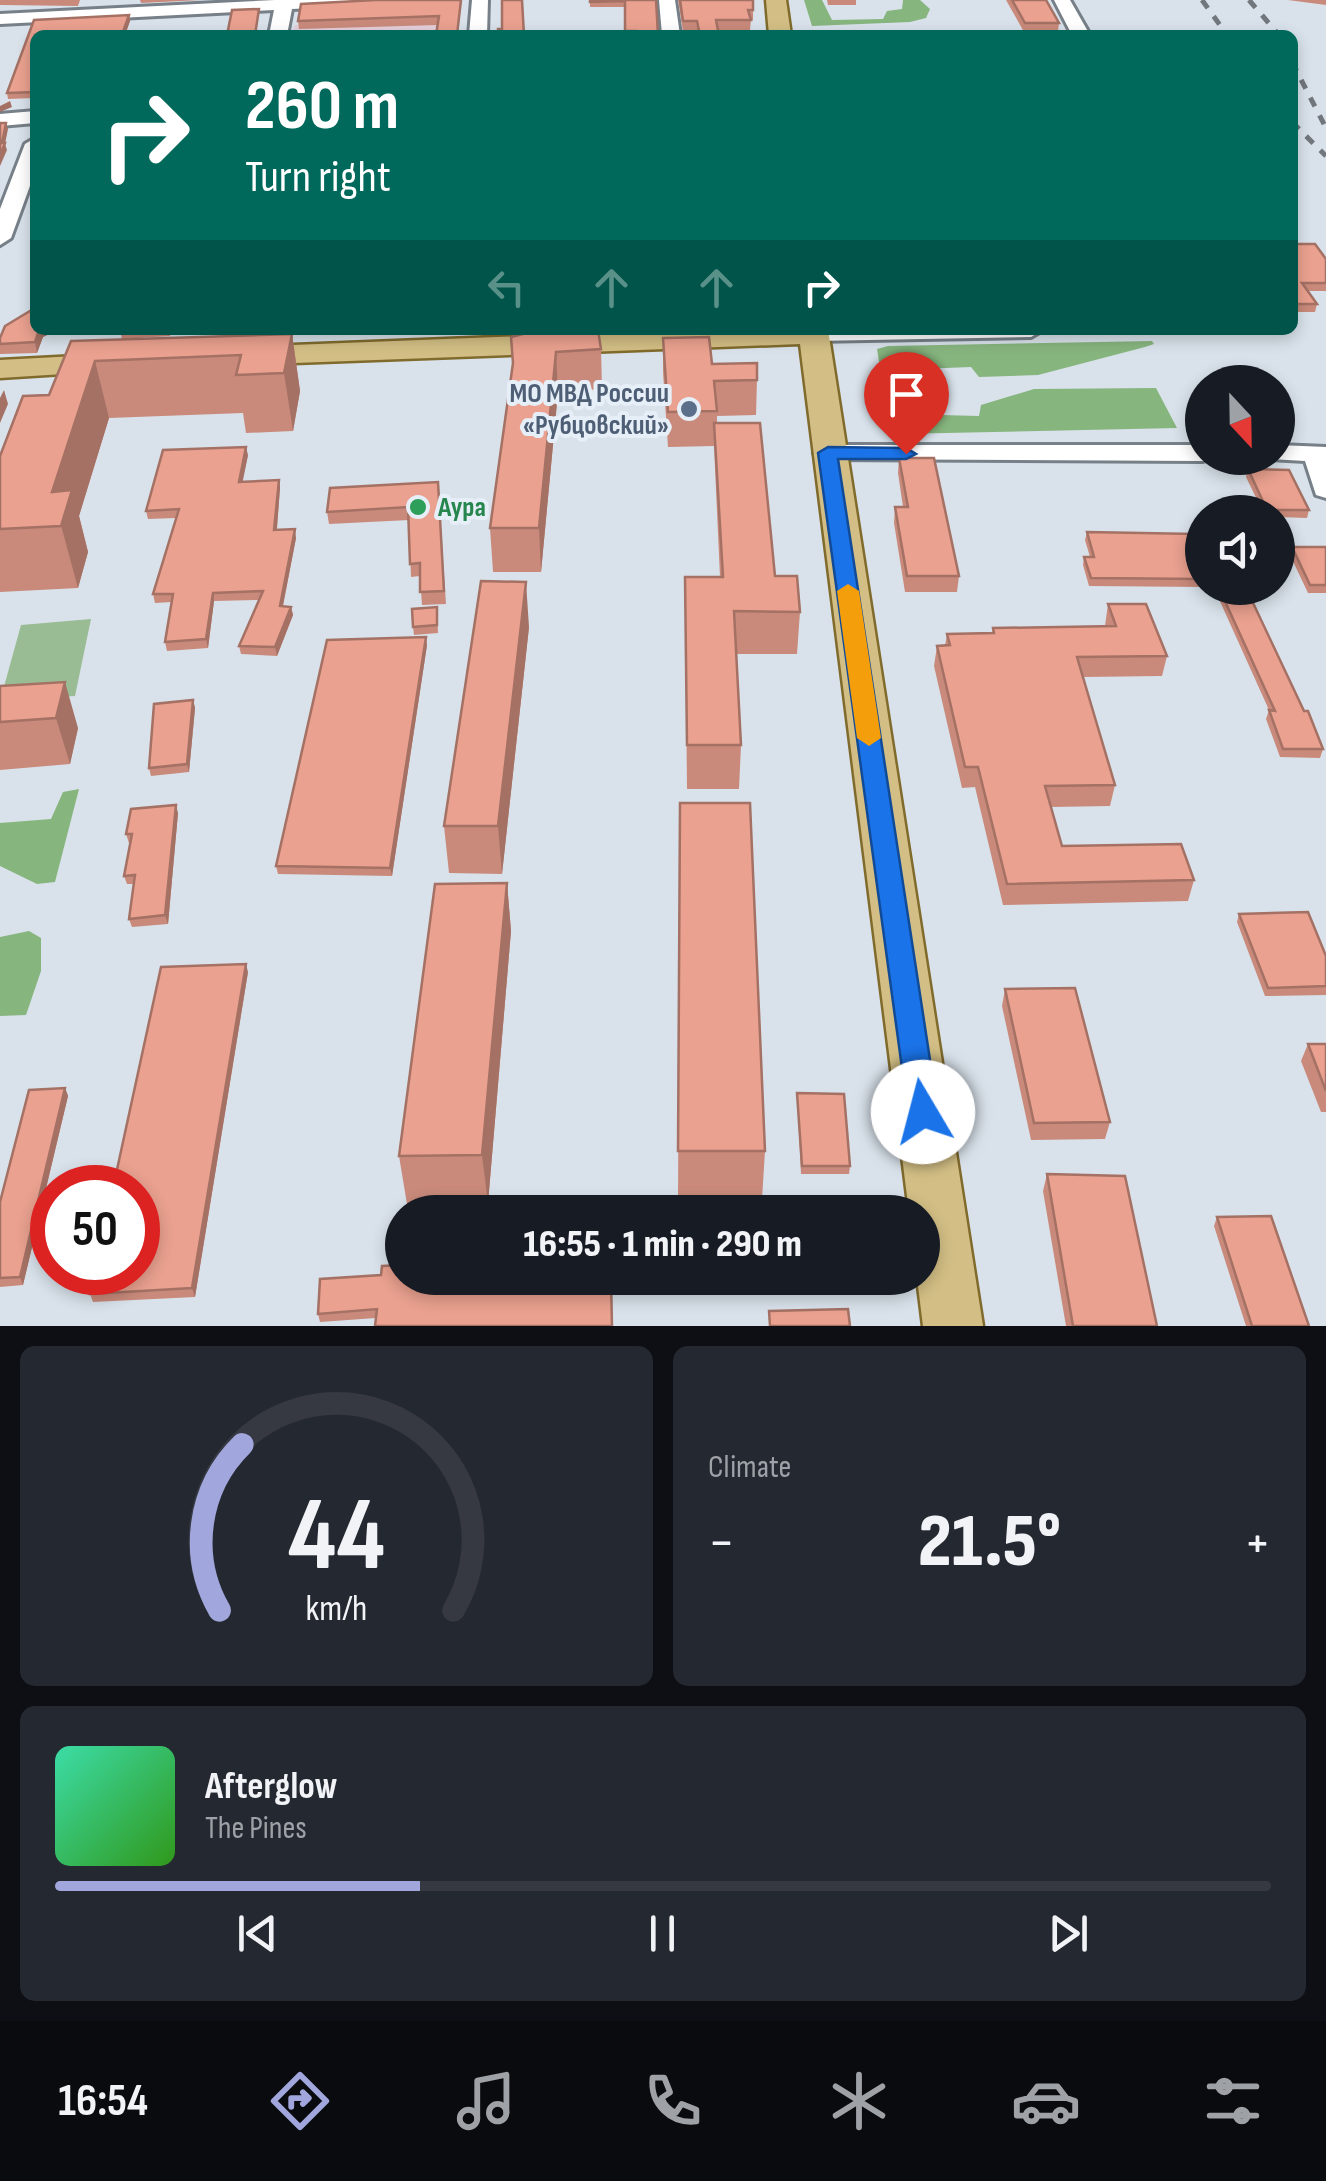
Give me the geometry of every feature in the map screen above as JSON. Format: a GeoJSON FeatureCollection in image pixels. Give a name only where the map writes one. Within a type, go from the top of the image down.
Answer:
{"type":"FeatureCollection","features":[{"type":"Feature","properties":{"kind":"main road"},"geometry":{"type":"LineString","coordinates":[[776,0],[779,30]]}},
{"type":"Feature","properties":{"kind":"main road"},"geometry":{"type":"LineString","coordinates":[[208,358],[490,338],[652,335]]}},
{"type":"Feature","properties":{"kind":"main road"},"geometry":{"type":"LineString","coordinates":[[813,335],[953,1326]]}},
{"type":"Feature","properties":{"kind":"main road"},"geometry":{"type":"LineString","coordinates":[[0,369],[138,362]]}},
{"type":"Feature","properties":{"kind":"street"},"geometry":{"type":"LineString","coordinates":[[0,20],[227,10],[284,1],[376,0]]}},
{"type":"Feature","properties":{"kind":"street"},"geometry":{"type":"LineString","coordinates":[[478,30],[480,0]]}},
{"type":"Feature","properties":{"kind":"street"},"geometry":{"type":"LineString","coordinates":[[668,0],[671,30]]}},
{"type":"Feature","properties":{"kind":"street"},"geometry":{"type":"LineString","coordinates":[[1062,0],[1078,30]]}},
{"type":"Feature","properties":{"kind":"street"},"geometry":{"type":"LineString","coordinates":[[279,30],[284,1]]}},
{"type":"Feature","properties":{"kind":"street"},"geometry":{"type":"LineString","coordinates":[[79,30],[84,15]]}},
{"type":"Feature","properties":{"kind":"street"},"geometry":{"type":"LineString","coordinates":[[0,120],[30,118]]}},
{"type":"Feature","properties":{"kind":"street"},"geometry":{"type":"LineString","coordinates":[[0,238],[30,157]]}},
{"type":"Feature","properties":{"kind":"street"},"geometry":{"type":"LineString","coordinates":[[1295,453],[1318,452],[1326,488]]}},
{"type":"Feature","properties":{"kind":"street"},"geometry":{"type":"LineString","coordinates":[[828,453],[1185,453]]}},
{"type":"Feature","properties":{"kind":"shaded area"},"geometry":{"type":"Polygon","coordinates":[[[459,16],[458,30],[294,30],[295,25],[459,16]]]}},
{"type":"Feature","properties":{"kind":"green space"},"geometry":{"type":"Polygon","coordinates":[[[804,0],[822,0],[832,20],[883,19],[887,11],[902,9],[903,0],[920,0],[930,9],[926,18],[910,22],[812,26],[804,0]]]}},
{"type":"Feature","properties":{"kind":"green space"},"geometry":{"type":"Polygon","coordinates":[[[1152,341],[1154,344],[1145,347],[1038,375],[979,377],[971,367],[919,369],[918,377],[882,379],[877,349],[888,346],[1152,341]]]}},
{"type":"Feature","properties":{"kind":"green space"},"geometry":{"type":"Polygon","coordinates":[[[1156,388],[1177,428],[897,434],[886,390],[941,415],[979,416],[981,405],[1034,389],[1156,388]]]}},
{"type":"Feature","properties":{"kind":"green space"},"geometry":{"type":"Polygon","coordinates":[[[91,619],[75,696],[0,701],[21,625],[91,619]]]}},
{"type":"Feature","properties":{"kind":"green space"},"geometry":{"type":"Polygon","coordinates":[[[79,789],[55,882],[37,884],[0,866],[0,823],[51,819],[63,792],[79,789]]]}},
{"type":"Feature","properties":{"kind":"green space"},"geometry":{"type":"Polygon","coordinates":[[[29,931],[41,938],[41,971],[26,1015],[0,1016],[0,937],[29,931]]]}},
{"type":"Feature","properties":{"kind":"building"},"geometry":{"type":"Polygon","coordinates":[[[461,0],[458,30],[437,30],[439,16],[298,21],[301,4],[461,0]]]}},
{"type":"Feature","properties":{"kind":"building"},"geometry":{"type":"Polygon","coordinates":[[[502,0],[522,0],[524,30],[498,30],[502,29],[502,0]]]}},
{"type":"Feature","properties":{"kind":"building"},"geometry":{"type":"Polygon","coordinates":[[[656,0],[658,30],[625,30],[625,1],[590,2],[656,0]]]}},
{"type":"Feature","properties":{"kind":"building"},"geometry":{"type":"Polygon","coordinates":[[[680,0],[753,0],[753,10],[748,10],[751,20],[716,20],[718,30],[699,30],[697,21],[683,21],[680,0]]]}},
{"type":"Feature","properties":{"kind":"building"},"geometry":{"type":"Polygon","coordinates":[[[1012,0],[1046,0],[1059,23],[1025,23],[1012,0]]]}},
{"type":"Feature","properties":{"kind":"building"},"geometry":{"type":"Polygon","coordinates":[[[259,9],[256,30],[228,30],[232,10],[259,9]]]}},
{"type":"Feature","properties":{"kind":"building"},"geometry":{"type":"Polygon","coordinates":[[[129,15],[124,30],[30,30],[34,20],[129,15]]]}},
{"type":"Feature","properties":{"kind":"building"},"geometry":{"type":"Polygon","coordinates":[[[30,31],[30,92],[7,93],[30,31]]]}},
{"type":"Feature","properties":{"kind":"building"},"geometry":{"type":"Polygon","coordinates":[[[0,123],[6,123],[0,156],[0,123]]]}},
{"type":"Feature","properties":{"kind":"building"},"geometry":{"type":"Polygon","coordinates":[[[1298,244],[1315,244],[1326,259],[1326,283],[1302,283],[1317,304],[1298,304],[1298,244]]]}},
{"type":"Feature","properties":{"kind":"building"},"geometry":{"type":"Polygon","coordinates":[[[30,311],[30,335],[37,335],[35,342],[0,344],[5,326],[30,311]]]}},
{"type":"Feature","properties":{"kind":"building"},"geometry":{"type":"Polygon","coordinates":[[[292,335],[284,373],[236,375],[241,355],[95,361],[52,492],[72,490],[61,526],[0,529],[0,456],[23,396],[49,395],[71,341],[292,335]]]}},
{"type":"Feature","properties":{"kind":"building"},"geometry":{"type":"Polygon","coordinates":[[[599,335],[601,349],[556,352],[539,528],[490,528],[513,363],[511,337],[599,335]]]}},
{"type":"Feature","properties":{"kind":"building"},"geometry":{"type":"Polygon","coordinates":[[[709,337],[712,364],[757,363],[757,380],[714,381],[717,411],[668,412],[663,338],[709,337]]]}},
{"type":"Feature","properties":{"kind":"building"},"geometry":{"type":"Polygon","coordinates":[[[714,423],[760,423],[775,576],[797,576],[800,612],[734,611],[741,745],[687,745],[685,577],[723,577],[714,423]]]}},
{"type":"Feature","properties":{"kind":"building"},"geometry":{"type":"Polygon","coordinates":[[[246,447],[239,482],[279,480],[274,530],[295,529],[280,606],[291,607],[275,647],[239,646],[263,591],[213,593],[206,639],[165,642],[173,594],[153,594],[179,509],[146,511],[163,450],[246,447]]]}},
{"type":"Feature","properties":{"kind":"building"},"geometry":{"type":"Polygon","coordinates":[[[899,458],[934,458],[959,576],[907,576],[895,507],[908,507],[899,458]]]}},
{"type":"Feature","properties":{"kind":"building"},"geometry":{"type":"Polygon","coordinates":[[[1251,475],[1292,475],[1309,510],[1295,510],[1295,495],[1260,495],[1251,475]]]}},
{"type":"Feature","properties":{"kind":"building"},"geometry":{"type":"Polygon","coordinates":[[[438,482],[444,591],[420,592],[420,563],[410,564],[408,507],[327,512],[330,488],[438,482]]]}},
{"type":"Feature","properties":{"kind":"building"},"geometry":{"type":"Polygon","coordinates":[[[1087,532],[1185,534],[1185,579],[1091,578],[1084,557],[1094,557],[1087,532]]]}},
{"type":"Feature","properties":{"kind":"building"},"geometry":{"type":"Polygon","coordinates":[[[1295,547],[1326,547],[1326,585],[1310,585],[1295,547]]]}},
{"type":"Feature","properties":{"kind":"building"},"geometry":{"type":"Polygon","coordinates":[[[481,581],[526,582],[498,826],[444,826],[481,581]]]}},
{"type":"Feature","properties":{"kind":"building"},"geometry":{"type":"Polygon","coordinates":[[[1108,604],[1146,604],[1167,656],[1077,657],[1115,785],[1045,786],[1062,846],[1181,844],[1194,880],[1007,884],[978,767],[965,767],[937,646],[950,645],[947,634],[994,633],[993,628],[1116,626],[1108,604]]]}},
{"type":"Feature","properties":{"kind":"building"},"geometry":{"type":"Polygon","coordinates":[[[1227,605],[1254,605],[1323,749],[1283,749],[1269,710],[1275,711],[1227,605]]]}},
{"type":"Feature","properties":{"kind":"building"},"geometry":{"type":"Polygon","coordinates":[[[437,607],[437,625],[413,627],[412,609],[437,607]]]}},
{"type":"Feature","properties":{"kind":"building"},"geometry":{"type":"Polygon","coordinates":[[[426,637],[390,868],[276,866],[327,640],[426,637]]]}},
{"type":"Feature","properties":{"kind":"building"},"geometry":{"type":"Polygon","coordinates":[[[65,682],[56,718],[0,722],[0,686],[65,682]]]}},
{"type":"Feature","properties":{"kind":"building"},"geometry":{"type":"Polygon","coordinates":[[[193,700],[187,764],[149,768],[154,704],[193,700]]]}},
{"type":"Feature","properties":{"kind":"building"},"geometry":{"type":"Polygon","coordinates":[[[680,803],[750,803],[765,1151],[678,1151],[680,803]]]}},
{"type":"Feature","properties":{"kind":"building"},"geometry":{"type":"Polygon","coordinates":[[[176,805],[165,915],[129,919],[135,875],[124,876],[132,834],[126,834],[131,809],[176,805]]]}},
{"type":"Feature","properties":{"kind":"building"},"geometry":{"type":"Polygon","coordinates":[[[507,883],[482,1155],[399,1156],[435,884],[507,883]]]}},
{"type":"Feature","properties":{"kind":"building"},"geometry":{"type":"Polygon","coordinates":[[[1308,912],[1326,956],[1326,986],[1268,988],[1239,914],[1308,912]]]}},
{"type":"Feature","properties":{"kind":"building"},"geometry":{"type":"Polygon","coordinates":[[[246,964],[192,1288],[160,1290],[160,1165],[118,1165],[161,967],[246,964]]]}},
{"type":"Feature","properties":{"kind":"building"},"geometry":{"type":"Polygon","coordinates":[[[1075,988],[1110,1122],[1034,1123],[1005,989],[1075,988]]]}},
{"type":"Feature","properties":{"kind":"building"},"geometry":{"type":"Polygon","coordinates":[[[1308,1044],[1326,1044],[1326,1091],[1308,1044]]]}},
{"type":"Feature","properties":{"kind":"building"},"geometry":{"type":"Polygon","coordinates":[[[65,1088],[47,1165],[30,1165],[30,1235],[20,1277],[0,1278],[0,1202],[29,1090],[65,1088]]]}},
{"type":"Feature","properties":{"kind":"building"},"geometry":{"type":"Polygon","coordinates":[[[797,1093],[844,1094],[850,1166],[802,1166],[797,1093]]]}},
{"type":"Feature","properties":{"kind":"building"},"geometry":{"type":"Polygon","coordinates":[[[1047,1174],[1125,1176],[1157,1326],[1073,1326],[1047,1174]]]}},
{"type":"Feature","properties":{"kind":"building"},"geometry":{"type":"Polygon","coordinates":[[[1271,1216],[1309,1326],[1252,1326],[1217,1217],[1271,1216]]]}},
{"type":"Feature","properties":{"kind":"building"},"geometry":{"type":"Polygon","coordinates":[[[382,1266],[385,1295],[611,1295],[612,1326],[375,1326],[377,1309],[318,1314],[320,1279],[381,1275],[382,1266]]]}},
{"type":"Feature","properties":{"kind":"building"},"geometry":{"type":"Polygon","coordinates":[[[848,1309],[850,1326],[770,1326],[769,1311],[848,1309]]]}},
{"type":"Feature","properties":{"kind":"railway"},"geometry":{"type":"LineString","coordinates":[[1202,0],[1223,30]]}},
{"type":"Feature","properties":{"kind":"railway"},"geometry":{"type":"LineString","coordinates":[[1249,0],[1275,30]]}},
{"type":"Feature","properties":{"kind":"railway"},"geometry":{"type":"LineString","coordinates":[[1298,74],[1326,128]]}},
{"type":"Feature","properties":{"kind":"railway"},"geometry":{"type":"LineString","coordinates":[[1298,128],[1326,156]]}},
{"type":"Feature","properties":{"kind":"slow traffic"},"geometry":{"type":"LineString","coordinates":[[848,591],[869,738]]}},
{"type":"Feature","properties":{"kind":"place","name":"МО МВД России «Рубцовский»"},"geometry":{"type":"Point","coordinates":[689,409]}},
{"type":"Feature","properties":{"kind":"place","name":"Аура"},"geometry":{"type":"Point","coordinates":[418,507]}},
{"type":"Feature","properties":{"kind":"route"},"geometry":{"type":"LineString","coordinates":[[906,454],[828,453],[923,1112]]}}]}
